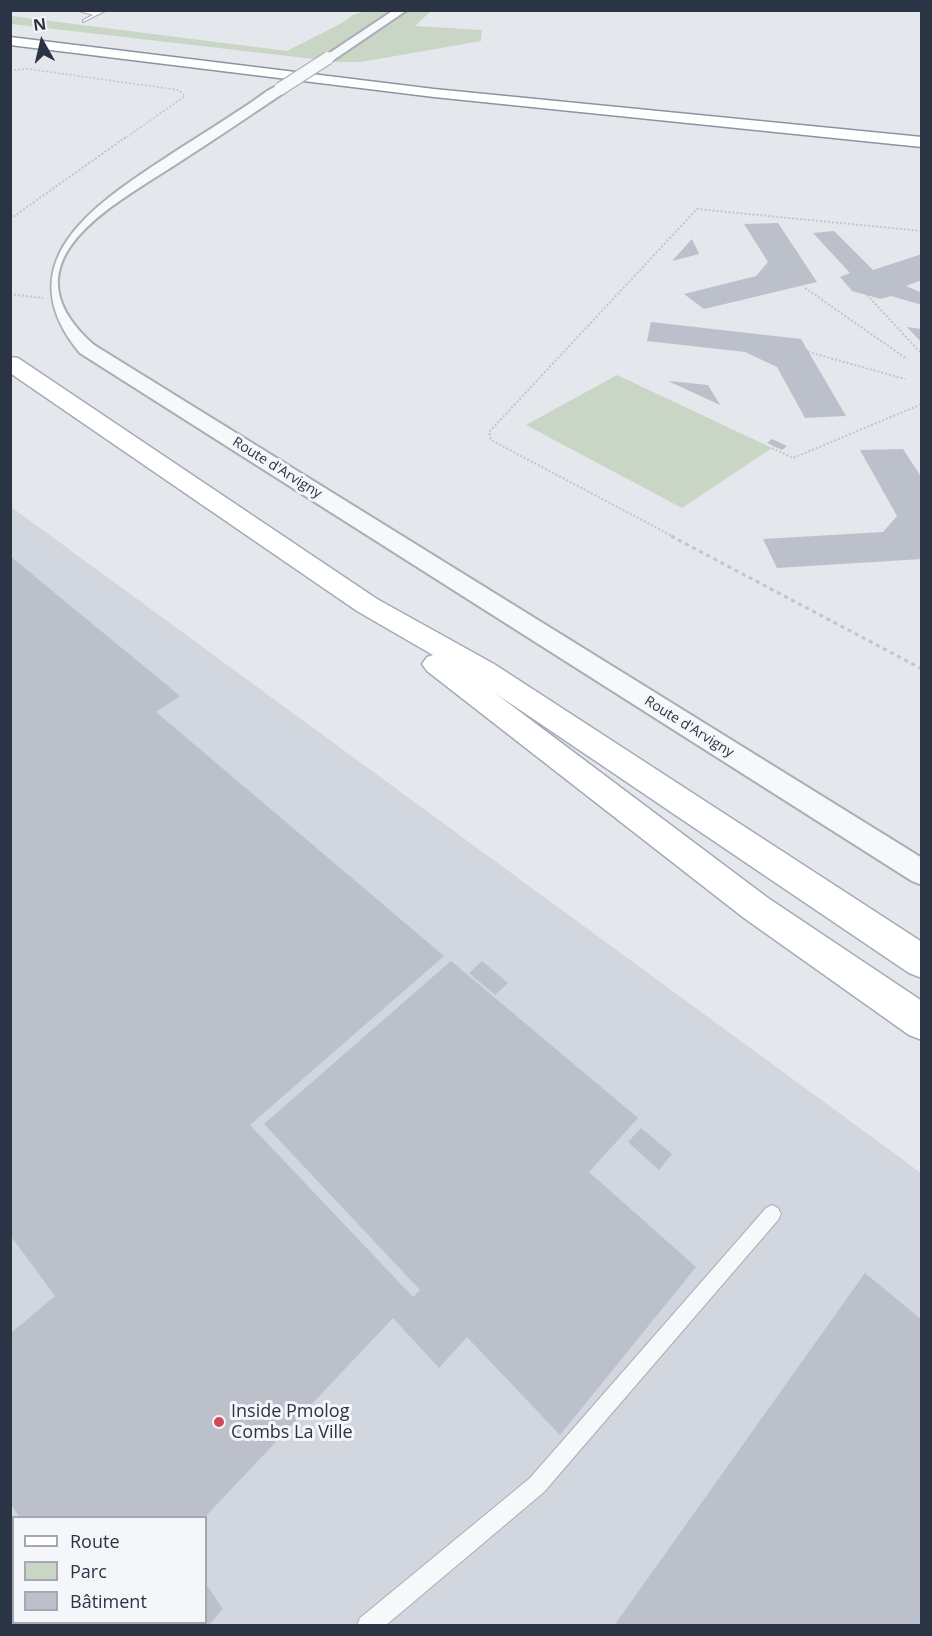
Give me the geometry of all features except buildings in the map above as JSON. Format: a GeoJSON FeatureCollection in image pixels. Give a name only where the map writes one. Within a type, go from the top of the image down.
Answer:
{"type":"FeatureCollection","features":[{"type":"Feature","properties":{"kind":"main road"},"geometry":{"type":"LineString","coordinates":[[10,32],[429,83],[921,132]]}},
{"type":"Feature","properties":{"kind":"main road"},"geometry":{"type":"LineString","coordinates":[[10,41],[446,94],[921,142]]}},
{"type":"Feature","properties":{"kind":"main road"},"geometry":{"type":"LineString","coordinates":[[800,121],[921,127]]}},
{"type":"Feature","properties":{"kind":"main road"},"geometry":{"type":"LineString","coordinates":[[10,363],[367,605],[484,671],[921,962]]}},
{"type":"Feature","properties":{"kind":"main road"},"geometry":{"type":"LineString","coordinates":[[367,605],[413,646],[756,908],[921,1023]]}},
{"type":"Feature","properties":{"kind":"street","name":"Route d'Arvigny"},"geometry":{"type":"LineString","coordinates":[[402,10],[106,204],[75,228],[51,261],[48,275],[49,299],[62,325],[87,349],[921,873]]}},
{"type":"Feature","properties":{"kind":"lane"},"geometry":{"type":"LineString","coordinates":[[78,10],[98,14]]}},
{"type":"Feature","properties":{"kind":"lane"},"geometry":{"type":"LineString","coordinates":[[85,21],[105,10]]}},
{"type":"Feature","properties":{"kind":"lane"},"geometry":{"type":"LineString","coordinates":[[368,1626],[537,1485],[771,1214]]}},
{"type":"Feature","properties":{"kind":"path"},"geometry":{"type":"LineString","coordinates":[[10,70],[28,69],[179,90],[185,96],[10,219]]}},
{"type":"Feature","properties":{"kind":"path"},"geometry":{"type":"LineString","coordinates":[[921,231],[697,209],[489,432],[491,440],[921,669]]}},
{"type":"Feature","properties":{"kind":"path"},"geometry":{"type":"LineString","coordinates":[[805,288],[907,359]]}},
{"type":"Feature","properties":{"kind":"path"},"geometry":{"type":"LineString","coordinates":[[10,294],[49,299]]}},
{"type":"Feature","properties":{"kind":"path"},"geometry":{"type":"LineString","coordinates":[[867,295],[920,352]]}},
{"type":"Feature","properties":{"kind":"path"},"geometry":{"type":"LineString","coordinates":[[808,352],[905,379]]}},
{"type":"Feature","properties":{"kind":"path"},"geometry":{"type":"LineString","coordinates":[[772,448],[792,458],[921,404]]}},
{"type":"Feature","properties":{"kind":"shaded area"},"geometry":{"type":"Polygon","coordinates":[[[10,506],[921,1173],[921,1625],[11,1625],[10,506]]]}},
{"type":"Feature","properties":{"kind":"green space"},"geometry":{"type":"Polygon","coordinates":[[[366,11],[431,11],[415,26],[482,30],[481,41],[361,62],[340,62],[11,24],[11,16],[287,51],[353,15],[366,11]]]}},
{"type":"Feature","properties":{"kind":"green space"},"geometry":{"type":"Polygon","coordinates":[[[617,375],[772,448],[682,508],[526,425],[617,375]]]}},
{"type":"Feature","properties":{"kind":"place","name":"Inside Pmolog Combs La Ville"},"geometry":{"type":"Point","coordinates":[219,1422]}}]}
